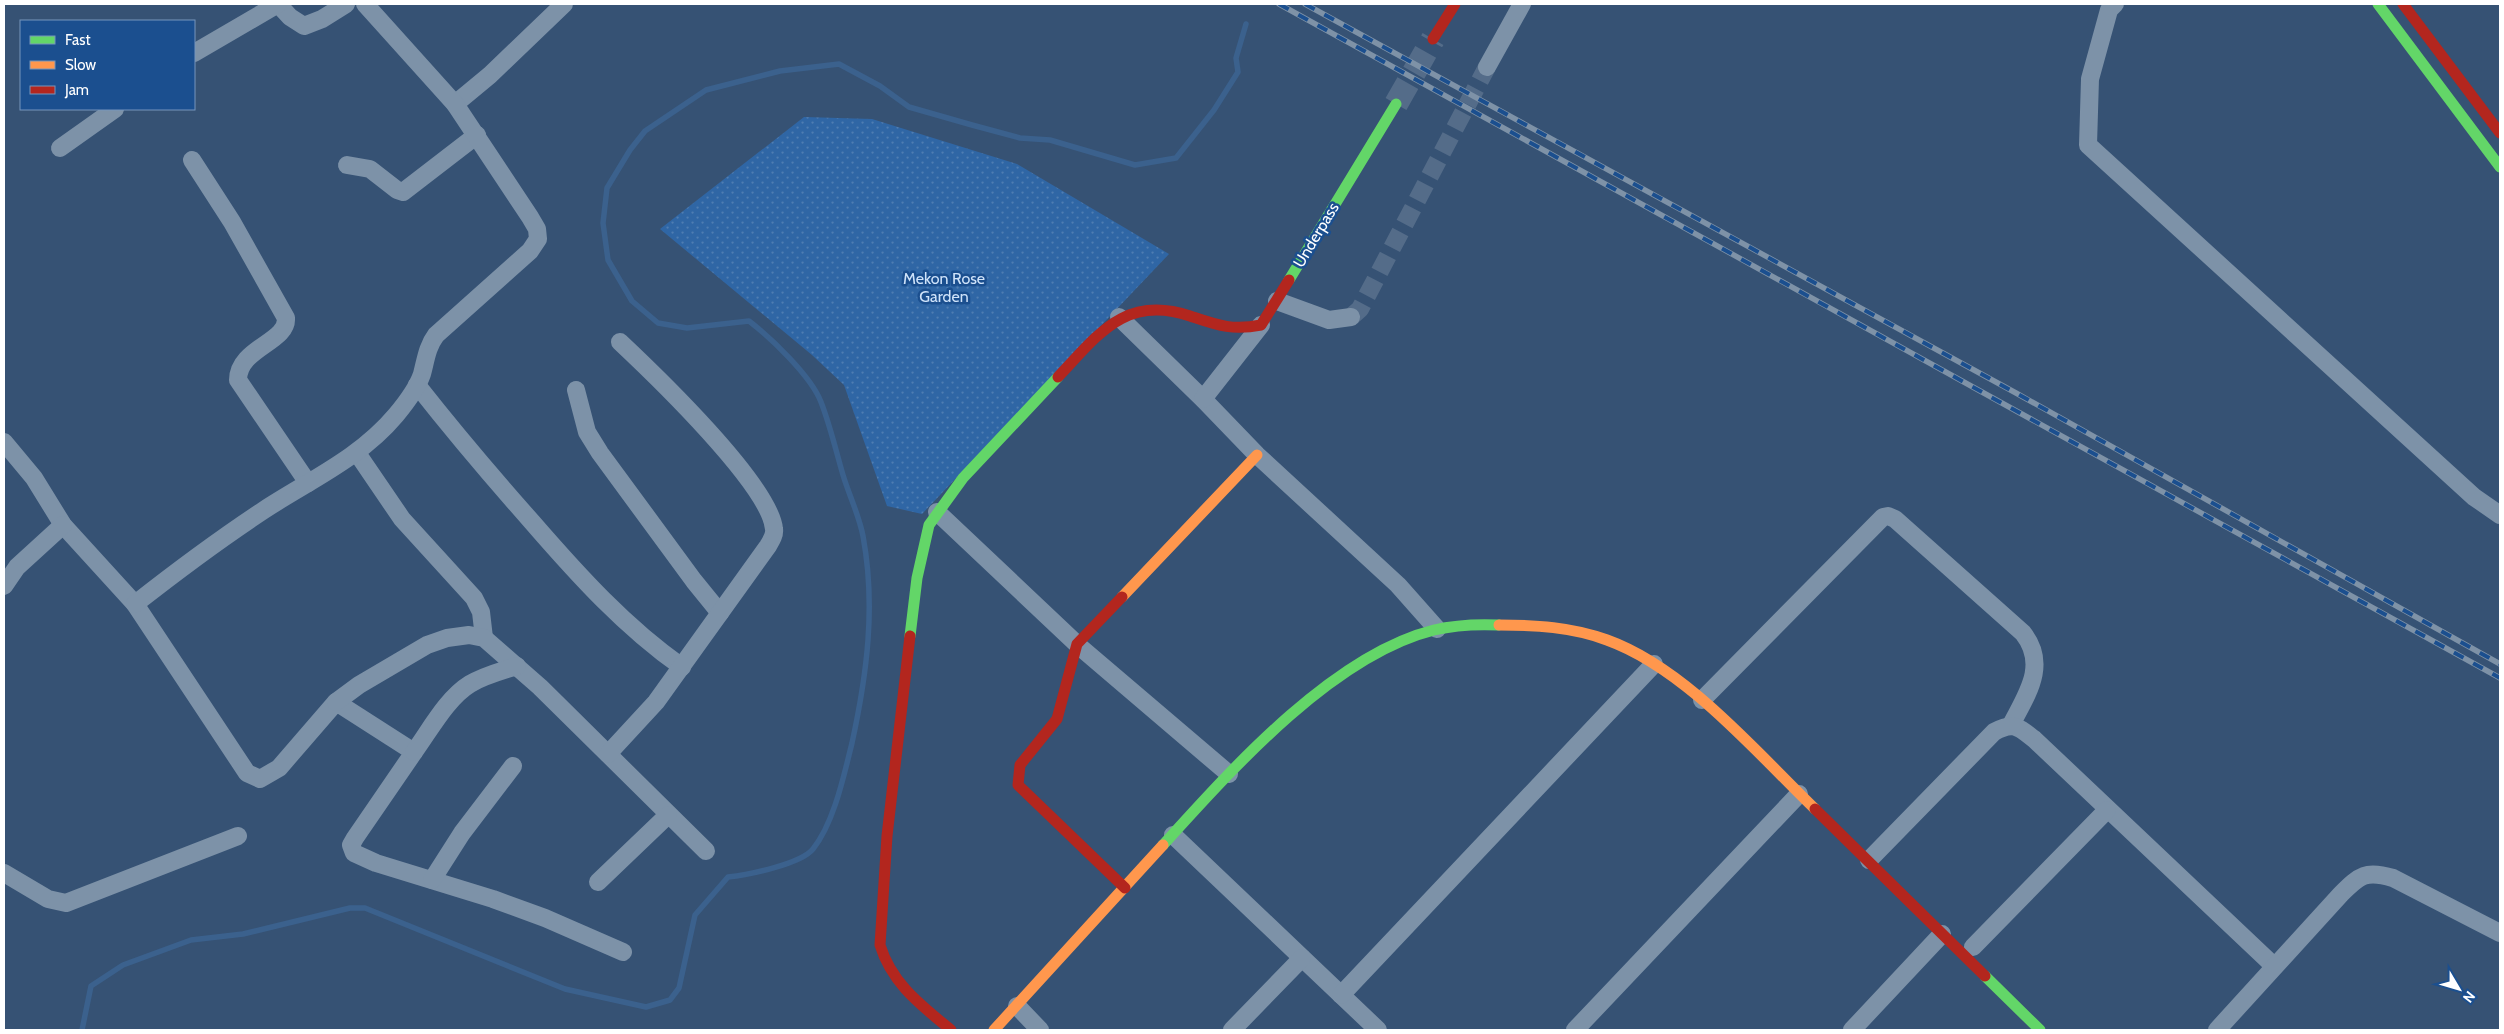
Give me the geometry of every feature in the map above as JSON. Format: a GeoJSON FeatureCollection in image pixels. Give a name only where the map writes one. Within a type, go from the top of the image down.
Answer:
{"type":"FeatureCollection","features":[{"type":"Feature","properties":{"kind":"street"},"geometry":{"type":"LineString","coordinates":[[195,52],[278,4],[290,17],[304,26],[322,19],[346,4]]}},
{"type":"Feature","properties":{"kind":"street"},"geometry":{"type":"LineString","coordinates":[[135,604],[193,559],[264,510],[357,453],[396,415],[417,385],[427,350],[436,335],[530,251],[538,239],[537,229],[530,217],[455,104],[365,4]]}},
{"type":"Feature","properties":{"kind":"street"},"geometry":{"type":"LineString","coordinates":[[455,104],[490,75],[564,4]]}},
{"type":"Feature","properties":{"kind":"street"},"geometry":{"type":"LineString","coordinates":[[1433,40],[1455,4]]}},
{"type":"Feature","properties":{"kind":"street"},"geometry":{"type":"LineString","coordinates":[[1487,67],[1522,4]]}},
{"type":"Feature","properties":{"kind":"street"},"geometry":{"type":"LineString","coordinates":[[2115,4],[2109,10],[2090,78],[2088,145],[2474,497],[2500,515]]}},
{"type":"Feature","properties":{"kind":"street"},"geometry":{"type":"LineString","coordinates":[[2378,4],[2500,167]]}},
{"type":"Feature","properties":{"kind":"street"},"geometry":{"type":"LineString","coordinates":[[2407,5],[2500,134]]}},
{"type":"Feature","properties":{"kind":"street","name":"Underpass"},"geometry":{"type":"LineString","coordinates":[[1261,325],[1396,104]]}},
{"type":"Feature","properties":{"kind":"street"},"geometry":{"type":"LineString","coordinates":[[60,148],[114,110]]}},
{"type":"Feature","properties":{"kind":"street"},"geometry":{"type":"LineString","coordinates":[[347,165],[370,169],[397,190],[403,192],[477,135]]}},
{"type":"Feature","properties":{"kind":"street"},"geometry":{"type":"LineString","coordinates":[[192,160],[232,222],[286,318],[282,330],[243,361],[238,372],[238,380],[308,483]]}},
{"type":"Feature","properties":{"kind":"street"},"geometry":{"type":"LineString","coordinates":[[1277,301],[1329,320],[1351,317]]}},
{"type":"Feature","properties":{"kind":"street"},"geometry":{"type":"LineString","coordinates":[[951,1030],[890,974],[883,962],[880,945],[887,836],[917,578],[923,544],[937,512],[963,478],[1102,331],[1119,317],[1138,309],[1150,307],[1190,315],[1234,329],[1246,330],[1261,325]]}},
{"type":"Feature","properties":{"kind":"street"},"geometry":{"type":"LineString","coordinates":[[1119,317],[1203,398],[1257,455],[1398,585],[1437,629]]}},
{"type":"Feature","properties":{"kind":"street"},"geometry":{"type":"LineString","coordinates":[[1203,398],[1261,325]]}},
{"type":"Feature","properties":{"kind":"street"},"geometry":{"type":"LineString","coordinates":[[608,754],[644,717],[682,668],[773,538],[775,530],[759,495],[736,462],[652,372],[620,342]]}},
{"type":"Feature","properties":{"kind":"street"},"geometry":{"type":"LineString","coordinates":[[417,385],[489,473],[565,559],[643,639],[682,668]]}},
{"type":"Feature","properties":{"kind":"street"},"geometry":{"type":"LineString","coordinates":[[576,390],[587,432],[600,453],[694,581],[720,613]]}},
{"type":"Feature","properties":{"kind":"street"},"geometry":{"type":"LineString","coordinates":[[4,442],[34,478],[63,525],[135,604],[229,748],[247,773],[254,778],[266,777],[279,768],[336,702],[359,685],[427,645],[447,638],[469,635],[484,638],[517,666],[706,851]]}},
{"type":"Feature","properties":{"kind":"street"},"geometry":{"type":"LineString","coordinates":[[357,453],[402,519],[474,598],[481,612],[484,638]]}},
{"type":"Feature","properties":{"kind":"street"},"geometry":{"type":"LineString","coordinates":[[1125,888],[1018,785],[1020,765],[1056,719],[1077,644],[1257,455]]}},
{"type":"Feature","properties":{"kind":"street"},"geometry":{"type":"LineString","coordinates":[[937,512],[1077,644],[1229,774]]}},
{"type":"Feature","properties":{"kind":"street"},"geometry":{"type":"LineString","coordinates":[[1702,700],[1883,517],[1888,516],[1895,519],[2023,632],[2031,643],[2036,669],[2027,694],[2011,725]]}},
{"type":"Feature","properties":{"kind":"street"},"geometry":{"type":"LineString","coordinates":[[4,586],[17,567],[63,525]]}},
{"type":"Feature","properties":{"kind":"street"},"geometry":{"type":"LineString","coordinates":[[994,1030],[1229,774],[1275,728],[1307,700],[1382,651],[1414,636],[1437,629],[1485,624],[1533,625],[1572,630],[1604,638],[1632,650],[1654,664],[1702,700],[1869,860],[2040,1030]]}},
{"type":"Feature","properties":{"kind":"street"},"geometry":{"type":"LineString","coordinates":[[1341,995],[1654,664]]}},
{"type":"Feature","properties":{"kind":"street"},"geometry":{"type":"LineString","coordinates":[[517,666],[483,678],[463,690],[450,703],[355,838],[352,850],[358,857],[545,918],[623,952]]}},
{"type":"Feature","properties":{"kind":"street"},"geometry":{"type":"LineString","coordinates":[[336,702],[414,752]]}},
{"type":"Feature","properties":{"kind":"street"},"geometry":{"type":"LineString","coordinates":[[1869,860],[1994,732],[2011,725],[2018,727],[2034,739],[2274,966]]}},
{"type":"Feature","properties":{"kind":"street"},"geometry":{"type":"LineString","coordinates":[[432,880],[462,834],[513,766]]}},
{"type":"Feature","properties":{"kind":"street"},"geometry":{"type":"LineString","coordinates":[[1575,1030],[1799,794]]}},
{"type":"Feature","properties":{"kind":"street"},"geometry":{"type":"LineString","coordinates":[[1973,947],[2107,810]]}},
{"type":"Feature","properties":{"kind":"street"},"geometry":{"type":"LineString","coordinates":[[598,882],[668,814]]}},
{"type":"Feature","properties":{"kind":"street"},"geometry":{"type":"LineString","coordinates":[[1173,835],[1378,1030]]}},
{"type":"Feature","properties":{"kind":"street"},"geometry":{"type":"LineString","coordinates":[[4,873],[48,899],[66,903],[238,836]]}},
{"type":"Feature","properties":{"kind":"street"},"geometry":{"type":"LineString","coordinates":[[2217,1030],[2341,894],[2356,879],[2367,874],[2376,873],[2393,878],[2500,933]]}},
{"type":"Feature","properties":{"kind":"street"},"geometry":{"type":"LineString","coordinates":[[1852,1030],[1942,934]]}},
{"type":"Feature","properties":{"kind":"street"},"geometry":{"type":"LineString","coordinates":[[1232,1030],[1302,958]]}},
{"type":"Feature","properties":{"kind":"street"},"geometry":{"type":"LineString","coordinates":[[1017,1006],[1040,1030]]}},
{"type":"Feature","properties":{"kind":"green space","name":"Mekon Rose Garden"},"geometry":{"type":"Polygon","coordinates":[[[804,117],[872,119],[1017,164],[1169,254],[922,514],[887,506],[844,385],[812,355],[660,229],[804,117]]]}},
{"type":"Feature","properties":{"kind":"waterway"},"geometry":{"type":"LineString","coordinates":[[82,1030],[91,986],[123,965],[191,940],[243,934],[350,908],[365,908],[565,989],[646,1007],[670,1000],[679,988],[695,915],[728,877],[786,864],[807,854],[813,849],[827,826],[852,743],[866,666],[869,614],[867,562],[861,528],[827,420],[821,402],[809,381],[779,347],[749,321],[687,328],[658,323],[632,301],[608,260],[603,223],[607,188],[630,150],[645,131],[706,90],[780,71],[839,64],[880,86],[909,107],[972,125],[1020,138],[1050,140],[1135,165],[1176,158],[1214,110],[1238,72],[1236,58],[1246,24]]}},
{"type":"Feature","properties":{"kind":"tunnel"},"geometry":{"type":"LineString","coordinates":[[1396,104],[1433,39]]}},
{"type":"Feature","properties":{"kind":"tunnel"},"geometry":{"type":"LineString","coordinates":[[1351,317],[1360,309],[1487,67]]}},
{"type":"Feature","properties":{"kind":"railway"},"geometry":{"type":"LineString","coordinates":[[1279,4],[2500,678]]}},
{"type":"Feature","properties":{"kind":"railway"},"geometry":{"type":"LineString","coordinates":[[1305,4],[2016,393],[2500,664]]}},
{"type":"Feature","properties":{"kind":"traffic: fast"},"geometry":{"type":"LineString","coordinates":[[2378,4],[2500,167]]}},
{"type":"Feature","properties":{"kind":"traffic: fast"},"geometry":{"type":"LineString","coordinates":[[1289,280],[1396,104]]}},
{"type":"Feature","properties":{"kind":"traffic: fast"},"geometry":{"type":"LineString","coordinates":[[910,636],[917,578],[929,525],[963,478],[1058,377]]}},
{"type":"Feature","properties":{"kind":"traffic: fast"},"geometry":{"type":"LineString","coordinates":[[1163,845],[1220,783],[1286,719],[1322,689],[1359,664],[1396,643],[1434,630],[1466,625],[1499,625]]}},
{"type":"Feature","properties":{"kind":"traffic: fast"},"geometry":{"type":"LineString","coordinates":[[1985,976],[2040,1030]]}},
{"type":"Feature","properties":{"kind":"traffic: slow"},"geometry":{"type":"LineString","coordinates":[[1122,597],[1257,455]]}},
{"type":"Feature","properties":{"kind":"traffic: slow"},"geometry":{"type":"LineString","coordinates":[[1499,625],[1540,626],[1580,632],[1607,640],[1636,653],[1664,670],[1692,691],[1744,738],[1815,809]]}},
{"type":"Feature","properties":{"kind":"traffic: slow"},"geometry":{"type":"LineString","coordinates":[[994,1030],[1163,845]]}},
{"type":"Feature","properties":{"kind":"traffic: jam"},"geometry":{"type":"LineString","coordinates":[[1433,39],[1455,4]]}},
{"type":"Feature","properties":{"kind":"traffic: jam"},"geometry":{"type":"LineString","coordinates":[[2403,4],[2500,133]]}},
{"type":"Feature","properties":{"kind":"traffic: jam"},"geometry":{"type":"LineString","coordinates":[[1058,377],[1100,333],[1115,322],[1148,310],[1167,311],[1225,326],[1251,327],[1261,325],[1289,280]]}},
{"type":"Feature","properties":{"kind":"traffic: jam"},"geometry":{"type":"LineString","coordinates":[[1122,597],[1077,644],[1057,719],[1020,765],[1018,785],[1125,888]]}},
{"type":"Feature","properties":{"kind":"traffic: jam"},"geometry":{"type":"LineString","coordinates":[[910,636],[887,836],[880,945],[892,971],[909,993],[951,1030]]}},
{"type":"Feature","properties":{"kind":"traffic: jam"},"geometry":{"type":"LineString","coordinates":[[1815,809],[1985,976]]}}]}
